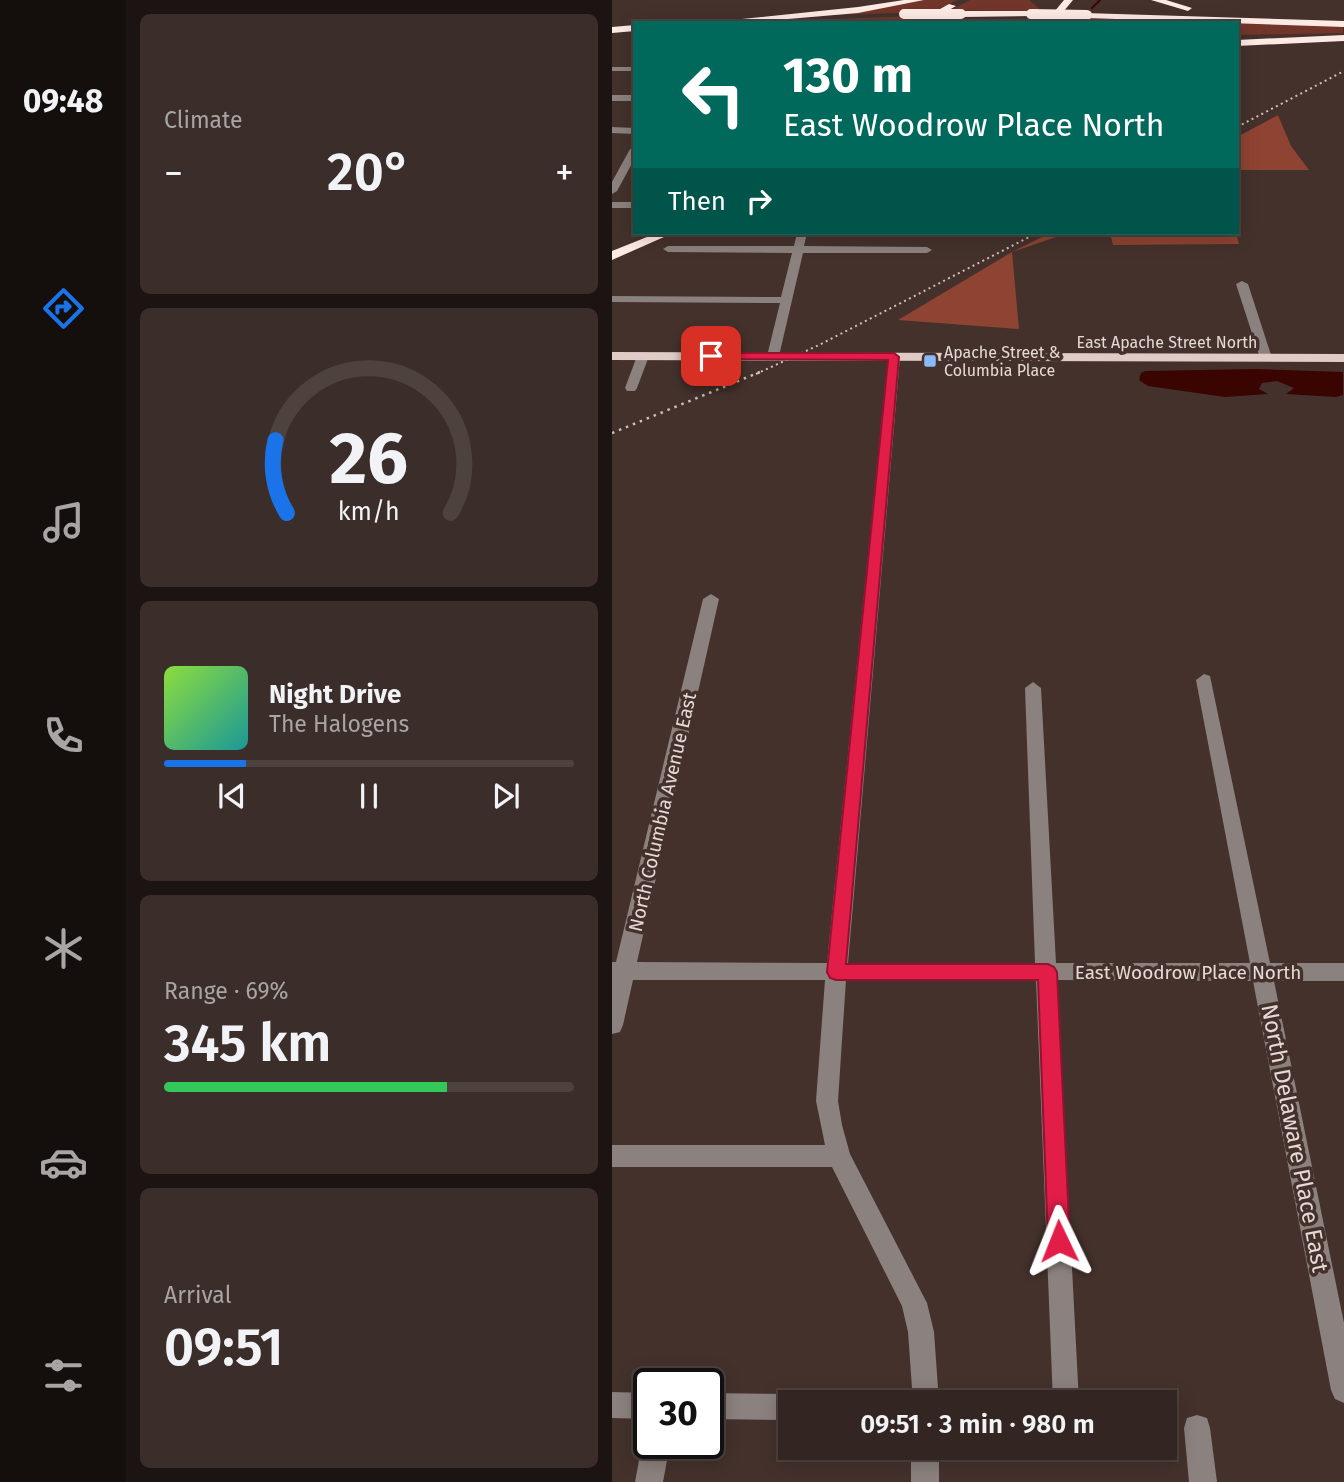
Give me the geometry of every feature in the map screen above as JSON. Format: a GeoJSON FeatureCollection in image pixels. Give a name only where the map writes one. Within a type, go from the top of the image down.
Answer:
{"type":"FeatureCollection","features":[{"type":"Feature","properties":{"kind":"highway"},"geometry":{"type":"LineString","coordinates":[[730,21],[858,10],[920,0]]}},
{"type":"Feature","properties":{"kind":"highway"},"geometry":{"type":"LineString","coordinates":[[923,21],[963,0]]}},
{"type":"Feature","properties":{"kind":"highway"},"geometry":{"type":"LineString","coordinates":[[1155,0],[1219,14],[1344,24]]}},
{"type":"Feature","properties":{"kind":"highway"},"geometry":{"type":"LineString","coordinates":[[1036,2],[1055,15],[1071,21]]}},
{"type":"Feature","properties":{"kind":"highway"},"geometry":{"type":"LineString","coordinates":[[1041,21],[1066,4]]}},
{"type":"Feature","properties":{"kind":"highway"},"geometry":{"type":"LineString","coordinates":[[1051,21],[1066,4]]}},
{"type":"Feature","properties":{"kind":"highway"},"geometry":{"type":"LineString","coordinates":[[756,21],[904,14],[961,18],[1087,15],[1344,24]]}},
{"type":"Feature","properties":{"kind":"highway"},"geometry":{"type":"LineString","coordinates":[[612,30],[633,28]]}},
{"type":"Feature","properties":{"kind":"highway"},"geometry":{"type":"LineString","coordinates":[[1239,40],[1344,37]]}},
{"type":"Feature","properties":{"kind":"highway"},"geometry":{"type":"LineString","coordinates":[[612,38],[633,39]]}},
{"type":"Feature","properties":{"kind":"highway"},"geometry":{"type":"LineString","coordinates":[[612,245],[635,235]]}},
{"type":"Feature","properties":{"kind":"highway"},"geometry":{"type":"LineString","coordinates":[[612,256],[662,235]]}},
{"type":"Feature","properties":{"kind":"main road","name":"East Apache Street North"},"geometry":{"type":"LineString","coordinates":[[612,356],[1344,358]]}},
{"type":"Feature","properties":{"kind":"street"},"geometry":{"type":"LineString","coordinates":[[612,69],[633,69]]}},
{"type":"Feature","properties":{"kind":"street"},"geometry":{"type":"LineString","coordinates":[[612,98],[633,98]]}},
{"type":"Feature","properties":{"kind":"street"},"geometry":{"type":"LineString","coordinates":[[612,130],[633,131]]}},
{"type":"Feature","properties":{"kind":"street"},"geometry":{"type":"LineString","coordinates":[[612,166],[630,166]]}},
{"type":"Feature","properties":{"kind":"street"},"geometry":{"type":"LineString","coordinates":[[612,191],[630,166]]}},
{"type":"Feature","properties":{"kind":"street"},"geometry":{"type":"LineString","coordinates":[[612,205],[633,205]]}},
{"type":"Feature","properties":{"kind":"street"},"geometry":{"type":"LineString","coordinates":[[774,356],[802,235]]}},
{"type":"Feature","properties":{"kind":"street"},"geometry":{"type":"LineString","coordinates":[[668,249],[927,250]]}},
{"type":"Feature","properties":{"kind":"street"},"geometry":{"type":"LineString","coordinates":[[1242,284],[1266,358]]}},
{"type":"Feature","properties":{"kind":"street"},"geometry":{"type":"LineString","coordinates":[[612,299],[787,300]]}},
{"type":"Feature","properties":{"kind":"street"},"geometry":{"type":"LineString","coordinates":[[631,388],[643,356]]}},
{"type":"Feature","properties":{"kind":"street"},"geometry":{"type":"LineString","coordinates":[[894,357],[836,972],[827,1101],[839,1156],[914,1303],[921,1332],[925,1390]]}},
{"type":"Feature","properties":{"kind":"street","name":"North Columbia Avenue East"},"geometry":{"type":"LineString","coordinates":[[612,1025],[618,971],[711,599]]}},
{"type":"Feature","properties":{"kind":"street","name":"North Delaware Place East"},"geometry":{"type":"LineString","coordinates":[[1204,680],[1344,1390]]}},
{"type":"Feature","properties":{"kind":"street"},"geometry":{"type":"LineString","coordinates":[[1033,688],[1065,1390]]}},
{"type":"Feature","properties":{"kind":"street","name":"East Woodrow Place North"},"geometry":{"type":"LineString","coordinates":[[618,971],[1344,972]]}},
{"type":"Feature","properties":{"kind":"street"},"geometry":{"type":"LineString","coordinates":[[612,1156],[839,1156]]}},
{"type":"Feature","properties":{"kind":"street"},"geometry":{"type":"LineString","coordinates":[[612,1405],[633,1406]]}},
{"type":"Feature","properties":{"kind":"street"},"geometry":{"type":"LineString","coordinates":[[724,1406],[778,1407]]}},
{"type":"Feature","properties":{"kind":"street"},"geometry":{"type":"LineString","coordinates":[[1197,1428],[1203,1482]]}},
{"type":"Feature","properties":{"kind":"street"},"geometry":{"type":"LineString","coordinates":[[649,1482],[653,1459]]}},
{"type":"Feature","properties":{"kind":"street"},"geometry":{"type":"LineString","coordinates":[[925,1460],[925,1482]]}},
{"type":"Feature","properties":{"kind":"shaded area"},"geometry":{"type":"Polygon","coordinates":[[[924,0],[957,0],[933,12],[833,15],[924,0]]]}},
{"type":"Feature","properties":{"kind":"shaded area"},"geometry":{"type":"Polygon","coordinates":[[[970,0],[1029,0],[1043,12],[951,10],[970,0]]]}},
{"type":"Feature","properties":{"kind":"shaded area"},"geometry":{"type":"Polygon","coordinates":[[[914,16],[923,17],[916,21],[783,21],[914,16]]]}},
{"type":"Feature","properties":{"kind":"shaded area"},"geometry":{"type":"Polygon","coordinates":[[[1080,18],[1179,21],[1084,21],[1080,18]]]}},
{"type":"Feature","properties":{"kind":"shaded area"},"geometry":{"type":"Polygon","coordinates":[[[1239,23],[1343,26],[1343,33],[1239,35],[1239,23]]]}},
{"type":"Feature","properties":{"kind":"shaded area"},"geometry":{"type":"Polygon","coordinates":[[[1278,115],[1291,146],[1309,170],[1239,170],[1239,136],[1278,115]]]}},
{"type":"Feature","properties":{"kind":"shaded area"},"geometry":{"type":"Polygon","coordinates":[[[1046,235],[1062,235],[1012,252],[1046,235]]]}},
{"type":"Feature","properties":{"kind":"shaded area"},"geometry":{"type":"Polygon","coordinates":[[[1110,235],[1237,235],[1239,244],[1113,245],[1110,235]]]}},
{"type":"Feature","properties":{"kind":"shaded area"},"geometry":{"type":"Polygon","coordinates":[[[1012,252],[1019,329],[898,320],[1012,252]]]}},
{"type":"Feature","properties":{"kind":"shaded area"},"geometry":{"type":"Polygon","coordinates":[[[1256,369],[1343,372],[1343,395],[1336,397],[1286,394],[1294,388],[1277,381],[1262,383],[1259,389],[1268,394],[1225,397],[1148,386],[1139,380],[1141,373],[1145,371],[1256,369]]]}},
{"type":"Feature","properties":{"kind":"waterway"},"geometry":{"type":"LineString","coordinates":[[1092,8],[1100,0]]}},
{"type":"Feature","properties":{"kind":"railway"},"geometry":{"type":"LineString","coordinates":[[1239,126],[1344,71]]}},
{"type":"Feature","properties":{"kind":"railway"},"geometry":{"type":"LineString","coordinates":[[756,374],[819,345],[1033,235]]}},
{"type":"Feature","properties":{"kind":"railway"},"geometry":{"type":"LineString","coordinates":[[612,433],[760,372]]}},
{"type":"Feature","properties":{"kind":"place","name":"Apache Street & Columbia Place"},"geometry":{"type":"Point","coordinates":[930,361]}},
{"type":"Feature","properties":{"kind":"route"},"geometry":{"type":"LineString","coordinates":[[711,356],[894,357],[836,972],[1048,972],[1059,1241]]}}]}
